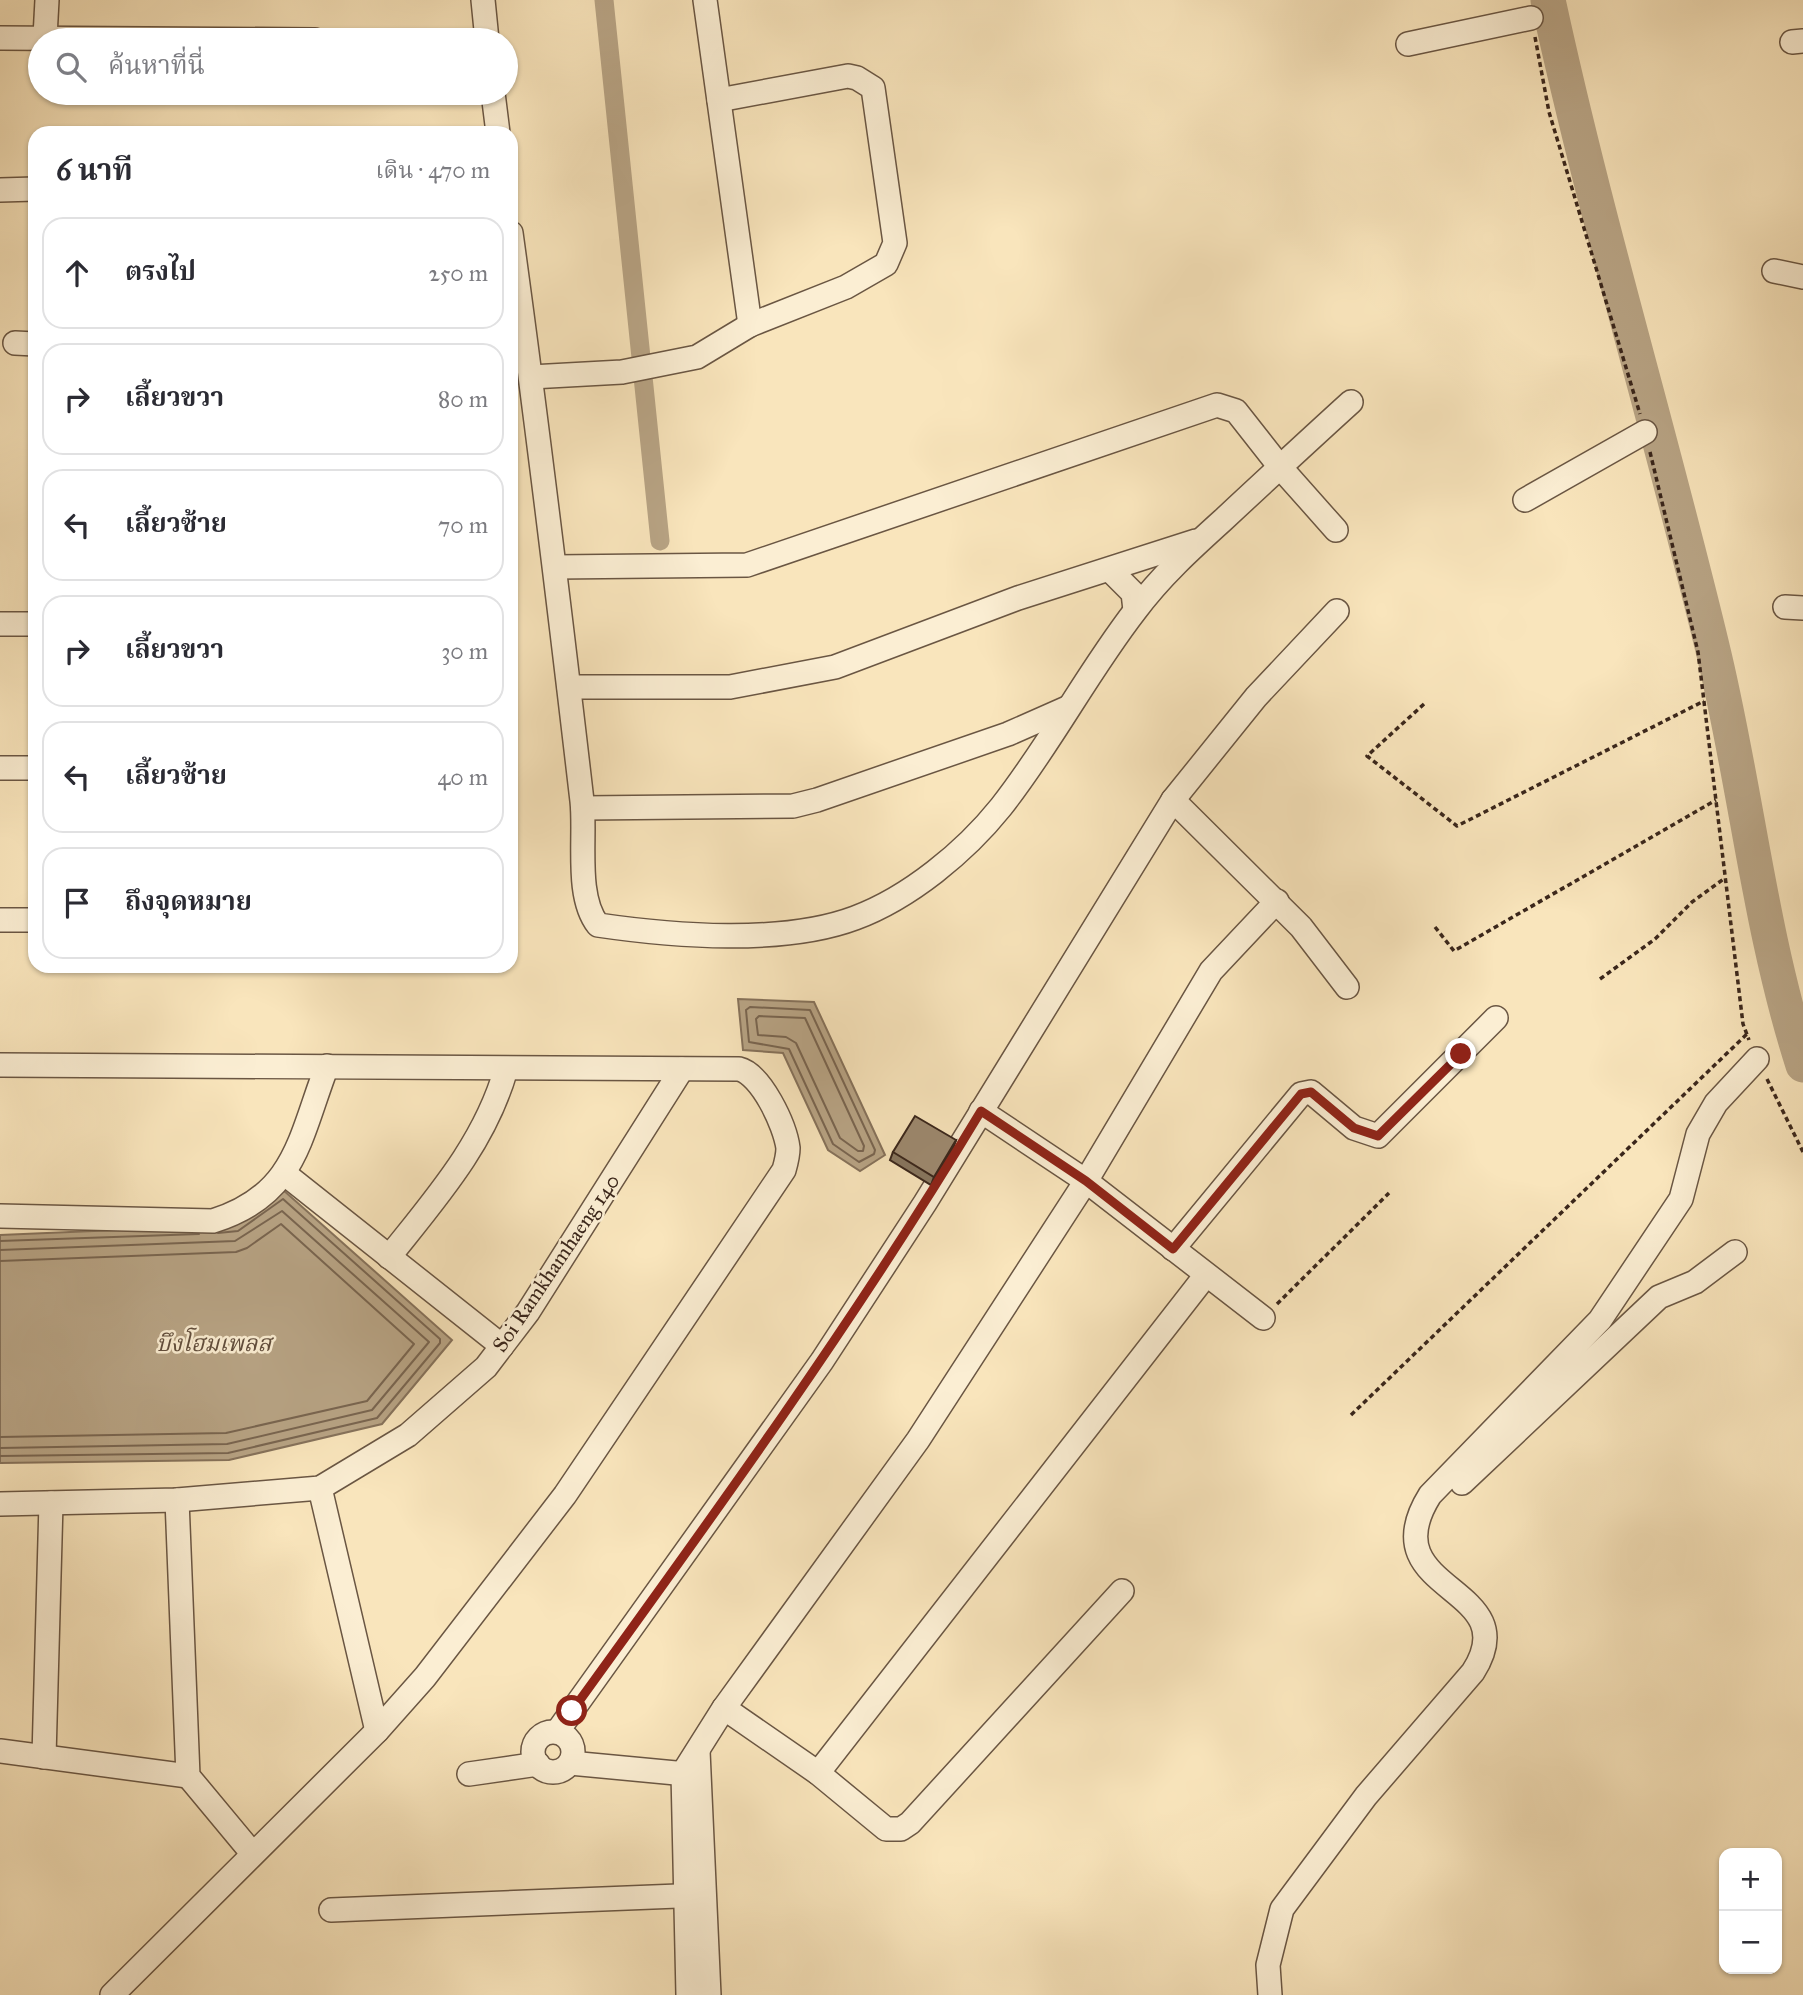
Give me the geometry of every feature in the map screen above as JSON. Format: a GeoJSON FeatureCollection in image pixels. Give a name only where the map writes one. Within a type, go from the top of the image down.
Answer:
{"type":"FeatureCollection","features":[{"type":"Feature","properties":{"kind":"street"},"geometry":{"type":"LineString","coordinates":[[46,28],[47,0]]}},
{"type":"Feature","properties":{"kind":"street"},"geometry":{"type":"LineString","coordinates":[[483,0],[486,28]]}},
{"type":"Feature","properties":{"kind":"street"},"geometry":{"type":"LineString","coordinates":[[705,0],[750,325]]}},
{"type":"Feature","properties":{"kind":"street"},"geometry":{"type":"LineString","coordinates":[[1408,44],[1531,19]]}},
{"type":"Feature","properties":{"kind":"street"},"geometry":{"type":"LineString","coordinates":[[0,38],[28,37]]}},
{"type":"Feature","properties":{"kind":"street"},"geometry":{"type":"LineString","coordinates":[[531,377],[622,372],[655,368],[697,358],[750,325],[846,287],[886,264],[895,243],[873,89],[867,83],[848,76],[719,100]]}},
{"type":"Feature","properties":{"kind":"street"},"geometry":{"type":"LineString","coordinates":[[495,105],[497,126]]}},
{"type":"Feature","properties":{"kind":"street"},"geometry":{"type":"LineString","coordinates":[[0,190],[28,190]]}},
{"type":"Feature","properties":{"kind":"street"},"geometry":{"type":"LineString","coordinates":[[1774,271],[1803,277]]}},
{"type":"Feature","properties":{"kind":"street"},"geometry":{"type":"LineString","coordinates":[[518,283],[583,808],[586,903],[598,925],[704,933],[805,930],[853,919],[888,904],[940,868],[1000,808],[1135,610],[1202,539],[1351,402]]}},
{"type":"Feature","properties":{"kind":"street"},"geometry":{"type":"LineString","coordinates":[[555,567],[747,565],[1217,405],[1236,411],[1280,467],[1336,530]]}},
{"type":"Feature","properties":{"kind":"street"},"geometry":{"type":"LineString","coordinates":[[1525,500],[1645,432]]}},
{"type":"Feature","properties":{"kind":"street"},"geometry":{"type":"LineString","coordinates":[[569,687],[730,687],[835,667],[1018,598],[1202,539]]}},
{"type":"Feature","properties":{"kind":"street"},"geometry":{"type":"LineString","coordinates":[[1110,570],[1126,583],[1133,593],[1135,610]]}},
{"type":"Feature","properties":{"kind":"street"},"geometry":{"type":"LineString","coordinates":[[691,1774],[570,1763],[557,1771],[543,1769],[538,1764],[534,1744],[543,1734],[557,1732],[822,1361],[925,1203],[1173,800],[1256,697],[1337,611]]}},
{"type":"Feature","properties":{"kind":"street"},"geometry":{"type":"LineString","coordinates":[[0,624],[28,624]]}},
{"type":"Feature","properties":{"kind":"street"},"geometry":{"type":"LineString","coordinates":[[583,808],[793,806],[1008,734],[1067,708]]}},
{"type":"Feature","properties":{"kind":"street"},"geometry":{"type":"LineString","coordinates":[[0,768],[28,768]]}},
{"type":"Feature","properties":{"kind":"street"},"geometry":{"type":"LineString","coordinates":[[1173,800],[1277,901],[1347,987]]}},
{"type":"Feature","properties":{"kind":"street"},"geometry":{"type":"LineString","coordinates":[[688,1995],[693,1895],[691,1774],[698,1751],[724,1707],[918,1440],[1086,1181],[1211,971],[1277,901]]}},
{"type":"Feature","properties":{"kind":"street"},"geometry":{"type":"LineString","coordinates":[[0,920],[28,920]]}},
{"type":"Feature","properties":{"kind":"street"},"geometry":{"type":"LineString","coordinates":[[1173,1249],[1301,1094],[1311,1092],[1354,1128],[1378,1136],[1496,1018]]}},
{"type":"Feature","properties":{"kind":"street"},"geometry":{"type":"LineString","coordinates":[[1518,1417],[1600,1320],[1624,1287],[1681,1199],[1698,1134],[1716,1103],[1757,1059]]}},
{"type":"Feature","properties":{"kind":"street"},"geometry":{"type":"LineString","coordinates":[[0,1065],[738,1069],[753,1075],[784,1132],[788,1149],[783,1170],[565,1495],[425,1677],[377,1731],[112,1995]]}},
{"type":"Feature","properties":{"kind":"street"},"geometry":{"type":"LineString","coordinates":[[0,1216],[213,1221],[253,1205],[285,1174],[327,1066]]}},
{"type":"Feature","properties":{"kind":"street"},"geometry":{"type":"LineString","coordinates":[[388,1257],[475,1144],[496,1104],[506,1069]]}},
{"type":"Feature","properties":{"kind":"street","name":"Soi Ramkhamhaeng 140"},"geometry":{"type":"LineString","coordinates":[[0,1504],[177,1500],[320,1488],[408,1436],[485,1367],[528,1312],[682,1069]]}},
{"type":"Feature","properties":{"kind":"street"},"geometry":{"type":"LineString","coordinates":[[981,1111],[1086,1181],[1263,1318]]}},
{"type":"Feature","properties":{"kind":"street"},"geometry":{"type":"LineString","coordinates":[[285,1174],[502,1346]]}},
{"type":"Feature","properties":{"kind":"street"},"geometry":{"type":"LineString","coordinates":[[1270,1995],[1268,1965],[1282,1909],[1366,1796],[1473,1672],[1484,1655],[1488,1634],[1472,1608],[1424,1564],[1413,1534],[1416,1521],[1430,1494],[1659,1297],[1695,1282],[1735,1252]]}},
{"type":"Feature","properties":{"kind":"street"},"geometry":{"type":"LineString","coordinates":[[818,1773],[1206,1275]]}},
{"type":"Feature","properties":{"kind":"street"},"geometry":{"type":"LineString","coordinates":[[320,1488],[377,1731]]}},
{"type":"Feature","properties":{"kind":"street"},"geometry":{"type":"LineString","coordinates":[[177,1500],[188,1776],[252,1853]]}},
{"type":"Feature","properties":{"kind":"street"},"geometry":{"type":"LineString","coordinates":[[44,1757],[51,1503]]}},
{"type":"Feature","properties":{"kind":"street"},"geometry":{"type":"LineString","coordinates":[[724,1707],[818,1773],[886,1829],[901,1829],[911,1823],[1122,1591]]}},
{"type":"Feature","properties":{"kind":"street"},"geometry":{"type":"LineString","coordinates":[[557,1732],[571,1744],[570,1763]]}},
{"type":"Feature","properties":{"kind":"street"},"geometry":{"type":"LineString","coordinates":[[0,1751],[188,1776]]}},
{"type":"Feature","properties":{"kind":"street"},"geometry":{"type":"LineString","coordinates":[[469,1774],[538,1764]]}},
{"type":"Feature","properties":{"kind":"street"},"geometry":{"type":"LineString","coordinates":[[331,1910],[693,1895]]}},
{"type":"Feature","properties":{"kind":"street"},"geometry":{"type":"LineString","coordinates":[[693,1895],[709,1995]]}},
{"type":"Feature","properties":{"kind":"path"},"geometry":{"type":"LineString","coordinates":[[1531,19],[1549,112],[1645,432],[1698,652],[1742,1024],[1803,1152]]}},
{"type":"Feature","properties":{"kind":"path"},"geometry":{"type":"LineString","coordinates":[[1424,704],[1367,756],[1457,826],[1704,701]]}},
{"type":"Feature","properties":{"kind":"path"},"geometry":{"type":"LineString","coordinates":[[1435,928],[1454,951],[1716,800]]}},
{"type":"Feature","properties":{"kind":"path"},"geometry":{"type":"LineString","coordinates":[[1601,979],[1655,939],[1692,902],[1725,878]]}},
{"type":"Feature","properties":{"kind":"path"},"geometry":{"type":"LineString","coordinates":[[1351,1415],[1747,1034]]}},
{"type":"Feature","properties":{"kind":"path"},"geometry":{"type":"LineString","coordinates":[[1263,1318],[1389,1194]]}},
{"type":"Feature","properties":{"kind":"water"},"geometry":{"type":"Polygon","coordinates":[[[738,999],[814,1002],[885,1155],[860,1171],[828,1150],[783,1053],[743,1050],[738,999]]]}},
{"type":"Feature","properties":{"kind":"water","name":"บึงโฮมเพลส"},"geometry":{"type":"Polygon","coordinates":[[[282,1189],[452,1340],[382,1424],[229,1460],[0,1463],[0,1235],[234,1225],[282,1189]]]}},
{"type":"Feature","properties":{"kind":"building"},"geometry":{"type":"Polygon","coordinates":[[[915,1116],[956,1140],[934,1177],[893,1152],[915,1116]]]}},
{"type":"Feature","properties":{"kind":"waterway"},"geometry":{"type":"LineString","coordinates":[[604,0],[660,541]]}},
{"type":"Feature","properties":{"kind":"waterway"},"geometry":{"type":"LineString","coordinates":[[1548,0],[1586,162],[1712,646],[1775,962],[1803,1065]]}},
{"type":"Feature","properties":{"kind":"route"},"geometry":{"type":"LineString","coordinates":[[572,1711],[822,1361],[925,1203],[981,1111],[1086,1181],[1173,1249],[1291,1102],[1301,1094],[1311,1092],[1354,1128],[1378,1136],[1461,1054]]}}]}
